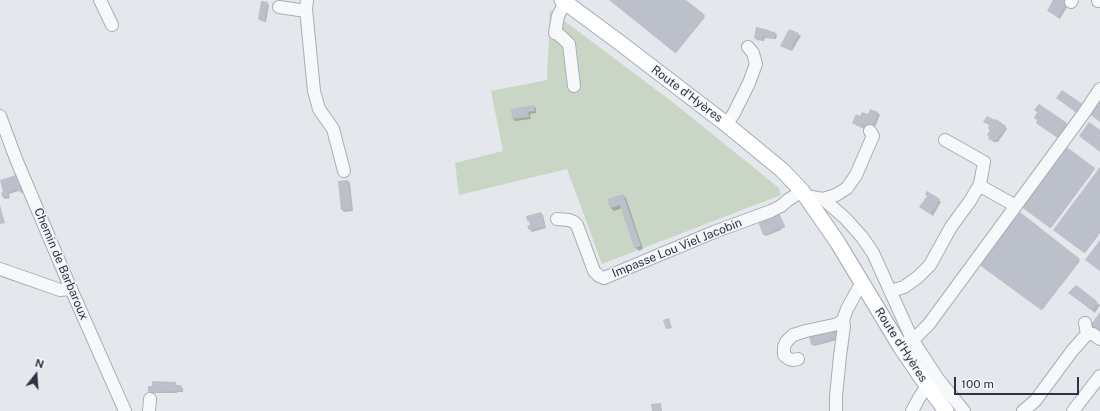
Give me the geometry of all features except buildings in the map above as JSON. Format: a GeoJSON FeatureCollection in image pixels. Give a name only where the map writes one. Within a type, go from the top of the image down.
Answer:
{"type":"FeatureCollection","features":[{"type":"Feature","properties":{"kind":"main road","name":"Route d'Hyères"},"geometry":{"type":"LineString","coordinates":[[563,1],[726,124],[782,170],[804,193],[838,243],[864,286],[906,342],[928,386],[946,411]]}},
{"type":"Feature","properties":{"kind":"street"},"geometry":{"type":"LineString","coordinates":[[100,0],[112,25]]}},
{"type":"Feature","properties":{"kind":"street"},"geometry":{"type":"LineString","coordinates":[[563,1],[555,32],[569,44],[574,86]]}},
{"type":"Feature","properties":{"kind":"street"},"geometry":{"type":"LineString","coordinates":[[279,7],[306,5],[314,91],[319,109],[333,130],[344,171]]}},
{"type":"Feature","properties":{"kind":"street"},"geometry":{"type":"LineString","coordinates":[[726,124],[733,115],[749,83],[756,64],[753,53],[748,47]]}},
{"type":"Feature","properties":{"kind":"street"},"geometry":{"type":"LineString","coordinates":[[906,342],[916,338],[930,324],[1100,89]]}},
{"type":"Feature","properties":{"kind":"street","name":"Chemin de Barbaroux"},"geometry":{"type":"LineString","coordinates":[[0,116],[16,159],[71,289],[125,411]]}},
{"type":"Feature","properties":{"kind":"street"},"geometry":{"type":"LineString","coordinates":[[823,200],[836,195],[847,188],[856,175],[872,136],[870,132]]}},
{"type":"Feature","properties":{"kind":"street"},"geometry":{"type":"LineString","coordinates":[[891,292],[904,287],[918,277],[930,265],[951,227],[970,201],[980,184],[984,162],[945,140]]}},
{"type":"Feature","properties":{"kind":"street"},"geometry":{"type":"LineString","coordinates":[[980,184],[982,187],[1016,206]]}},
{"type":"Feature","properties":{"kind":"street","name":"Route d'Hyères"},"geometry":{"type":"LineString","coordinates":[[804,193],[823,200],[845,218],[862,237],[873,253],[891,292],[906,342],[964,411]]}},
{"type":"Feature","properties":{"kind":"street","name":"Impasse Lou Viel Jacobin"},"geometry":{"type":"LineString","coordinates":[[557,219],[568,220],[577,225],[594,271],[599,276],[604,278],[714,232],[771,212],[804,193]]}},
{"type":"Feature","properties":{"kind":"street"},"geometry":{"type":"LineString","coordinates":[[0,269],[60,290],[71,289]]}},
{"type":"Feature","properties":{"kind":"street"},"geometry":{"type":"LineString","coordinates":[[836,411],[836,396],[844,326],[843,320],[858,289],[864,286]]}},
{"type":"Feature","properties":{"kind":"street"},"geometry":{"type":"LineString","coordinates":[[798,359],[789,359],[784,355],[784,347],[786,342],[794,335],[838,324],[843,320]]}},
{"type":"Feature","properties":{"kind":"street"},"geometry":{"type":"LineString","coordinates":[[1023,411],[1035,400],[1072,351],[1086,328],[1100,339]]}},
{"type":"Feature","properties":{"kind":"street"},"geometry":{"type":"LineString","coordinates":[[1074,411],[1100,376]]}},
{"type":"Feature","properties":{"kind":"street"},"geometry":{"type":"LineString","coordinates":[[912,411],[928,386]]}},
{"type":"Feature","properties":{"kind":"green space"},"geometry":{"type":"Polygon","coordinates":[[[550,10],[675,104],[779,188],[781,195],[602,264],[567,169],[459,195],[455,163],[503,151],[491,91],[547,80],[550,10]]]}}]}
